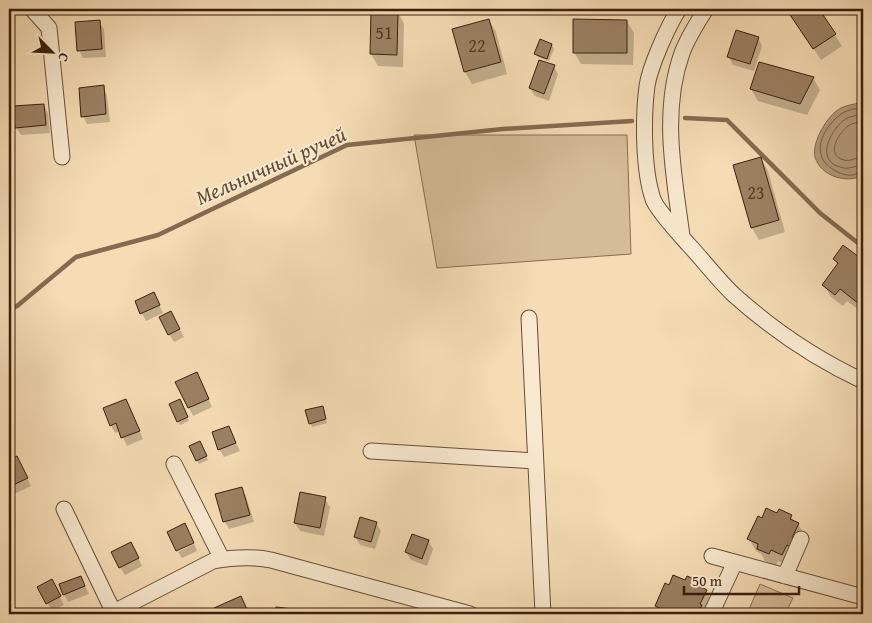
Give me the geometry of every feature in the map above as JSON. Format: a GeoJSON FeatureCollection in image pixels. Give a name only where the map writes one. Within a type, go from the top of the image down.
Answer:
{"type":"FeatureCollection","features":[{"type":"Feature","properties":{"kind":"street"},"geometry":{"type":"LineString","coordinates":[[32,9],[49,28],[62,157]]}},
{"type":"Feature","properties":{"kind":"street"},"geometry":{"type":"LineString","coordinates":[[679,9],[660,49],[648,85],[645,127],[647,166],[653,201],[682,238],[733,294],[779,333],[863,382]]}},
{"type":"Feature","properties":{"kind":"street"},"geometry":{"type":"LineString","coordinates":[[682,238],[671,147],[671,107],[674,82],[682,53],[706,9]]}},
{"type":"Feature","properties":{"kind":"street"},"geometry":{"type":"LineString","coordinates":[[529,318],[543,614]]}},
{"type":"Feature","properties":{"kind":"street"},"geometry":{"type":"LineString","coordinates":[[371,451],[535,461]]}},
{"type":"Feature","properties":{"kind":"street"},"geometry":{"type":"LineString","coordinates":[[174,464],[222,559]]}},
{"type":"Feature","properties":{"kind":"street"},"geometry":{"type":"LineString","coordinates":[[64,509],[112,613],[194,570],[222,559],[251,556],[459,613]]}},
{"type":"Feature","properties":{"kind":"street"},"geometry":{"type":"LineString","coordinates":[[784,576],[801,539]]}},
{"type":"Feature","properties":{"kind":"street"},"geometry":{"type":"LineString","coordinates":[[712,556],[863,597]]}},
{"type":"Feature","properties":{"kind":"street"},"geometry":{"type":"LineString","coordinates":[[711,614],[735,562]]}},
{"type":"Feature","properties":{"kind":"shaded area"},"geometry":{"type":"Polygon","coordinates":[[[414,135],[627,135],[631,254],[437,268],[414,135]]]}},
{"type":"Feature","properties":{"kind":"shaded area"},"geometry":{"type":"Polygon","coordinates":[[[760,584],[793,598],[785,614],[747,614],[760,584]]]}},
{"type":"Feature","properties":{"kind":"water"},"geometry":{"type":"Polygon","coordinates":[[[863,103],[863,175],[857,178],[843,179],[823,170],[818,164],[814,151],[818,137],[831,116],[841,108],[863,103]]]}},
{"type":"Feature","properties":{"kind":"building"},"geometry":{"type":"Polygon","coordinates":[[[786,9],[819,9],[836,34],[813,49],[786,9]]]}},
{"type":"Feature","properties":{"kind":"building"},"geometry":{"type":"Polygon","coordinates":[[[371,10],[398,11],[397,55],[370,54],[371,10]]]}},
{"type":"Feature","properties":{"kind":"building"},"geometry":{"type":"Polygon","coordinates":[[[489,19],[501,62],[464,72],[452,29],[489,19]]]}},
{"type":"Feature","properties":{"kind":"building"},"geometry":{"type":"Polygon","coordinates":[[[573,19],[627,20],[627,53],[573,53],[573,19]]]}},
{"type":"Feature","properties":{"kind":"building"},"geometry":{"type":"Polygon","coordinates":[[[100,20],[102,49],[77,51],[75,22],[100,20]]]}},
{"type":"Feature","properties":{"kind":"building"},"geometry":{"type":"Polygon","coordinates":[[[736,30],[759,37],[750,64],[727,57],[736,30]]]}},
{"type":"Feature","properties":{"kind":"building"},"geometry":{"type":"Polygon","coordinates":[[[540,39],[552,44],[547,59],[534,54],[540,39]]]}},
{"type":"Feature","properties":{"kind":"building"},"geometry":{"type":"Polygon","coordinates":[[[539,60],[555,65],[544,94],[529,88],[539,60]]]}},
{"type":"Feature","properties":{"kind":"building"},"geometry":{"type":"Polygon","coordinates":[[[759,62],[814,77],[800,104],[750,89],[759,62]]]}},
{"type":"Feature","properties":{"kind":"building"},"geometry":{"type":"Polygon","coordinates":[[[104,85],[106,114],[81,117],[79,88],[104,85]]]}},
{"type":"Feature","properties":{"kind":"building"},"geometry":{"type":"Polygon","coordinates":[[[44,104],[46,125],[15,128],[13,106],[44,104]]]}},
{"type":"Feature","properties":{"kind":"building"},"geometry":{"type":"Polygon","coordinates":[[[761,157],[779,220],[751,228],[733,165],[761,157]]]}},
{"type":"Feature","properties":{"kind":"building"},"geometry":{"type":"Polygon","coordinates":[[[843,245],[863,260],[863,307],[840,289],[835,295],[822,285],[838,263],[833,259],[843,245]]]}},
{"type":"Feature","properties":{"kind":"building"},"geometry":{"type":"Polygon","coordinates":[[[154,292],[160,305],[140,314],[135,301],[154,292]]]}},
{"type":"Feature","properties":{"kind":"building"},"geometry":{"type":"Polygon","coordinates":[[[171,311],[180,329],[168,335],[159,317],[171,311]]]}},
{"type":"Feature","properties":{"kind":"building"},"geometry":{"type":"Polygon","coordinates":[[[197,372],[209,399],[188,408],[175,382],[197,372]]]}},
{"type":"Feature","properties":{"kind":"building"},"geometry":{"type":"Polygon","coordinates":[[[126,399],[140,431],[121,438],[116,423],[110,426],[103,408],[126,399]]]}},
{"type":"Feature","properties":{"kind":"building"},"geometry":{"type":"Polygon","coordinates":[[[180,399],[188,417],[177,422],[169,404],[180,399]]]}},
{"type":"Feature","properties":{"kind":"building"},"geometry":{"type":"Polygon","coordinates":[[[323,406],[326,419],[309,424],[305,410],[323,406]]]}},
{"type":"Feature","properties":{"kind":"building"},"geometry":{"type":"Polygon","coordinates":[[[229,426],[236,443],[218,450],[212,432],[229,426]]]}},
{"type":"Feature","properties":{"kind":"building"},"geometry":{"type":"Polygon","coordinates":[[[200,441],[207,456],[196,461],[189,446],[200,441]]]}},
{"type":"Feature","properties":{"kind":"building"},"geometry":{"type":"Polygon","coordinates":[[[17,456],[28,478],[9,487],[9,460],[17,456]]]}},
{"type":"Feature","properties":{"kind":"building"},"geometry":{"type":"Polygon","coordinates":[[[242,487],[250,515],[223,522],[215,494],[242,487]]]}},
{"type":"Feature","properties":{"kind":"building"},"geometry":{"type":"Polygon","coordinates":[[[300,492],[326,497],[320,528],[294,523],[300,492]]]}},
{"type":"Feature","properties":{"kind":"building"},"geometry":{"type":"Polygon","coordinates":[[[766,508],[777,513],[779,509],[792,515],[790,519],[799,523],[792,538],[794,539],[791,547],[787,545],[782,555],[771,550],[769,554],[757,549],[758,544],[747,539],[758,516],[762,518],[766,508]]]}},
{"type":"Feature","properties":{"kind":"building"},"geometry":{"type":"Polygon","coordinates":[[[360,517],[377,522],[371,542],[354,537],[360,517]]]}},
{"type":"Feature","properties":{"kind":"building"},"geometry":{"type":"Polygon","coordinates":[[[185,523],[194,543],[176,551],[167,532],[185,523]]]}},
{"type":"Feature","properties":{"kind":"building"},"geometry":{"type":"Polygon","coordinates":[[[412,534],[429,540],[422,559],[405,552],[412,534]]]}},
{"type":"Feature","properties":{"kind":"building"},"geometry":{"type":"Polygon","coordinates":[[[131,542],[139,558],[119,568],[111,552],[131,542]]]}},
{"type":"Feature","properties":{"kind":"building"},"geometry":{"type":"Polygon","coordinates":[[[673,575],[685,580],[687,576],[699,581],[697,585],[707,590],[700,604],[702,605],[698,614],[694,612],[693,614],[664,614],[666,611],[655,606],[665,583],[669,585],[673,575]]]}},
{"type":"Feature","properties":{"kind":"building"},"geometry":{"type":"Polygon","coordinates":[[[81,576],[85,586],[63,595],[59,584],[81,576]]]}},
{"type":"Feature","properties":{"kind":"building"},"geometry":{"type":"Polygon","coordinates":[[[52,579],[61,596],[46,604],[37,587],[52,579]]]}},
{"type":"Feature","properties":{"kind":"building"},"geometry":{"type":"Polygon","coordinates":[[[241,596],[249,614],[217,614],[214,608],[241,596]]]}},
{"type":"Feature","properties":{"kind":"building"},"geometry":{"type":"Polygon","coordinates":[[[276,607],[302,610],[302,614],[275,614],[276,607]]]}},
{"type":"Feature","properties":{"kind":"waterway","name":"Мельничный ручей"},"geometry":{"type":"LineString","coordinates":[[685,118],[727,120],[820,213],[863,247]]}},
{"type":"Feature","properties":{"kind":"waterway","name":"Мельничный ручей"},"geometry":{"type":"LineString","coordinates":[[9,310],[17,306],[76,257],[158,235],[347,145],[503,129],[632,121]]}}]}
